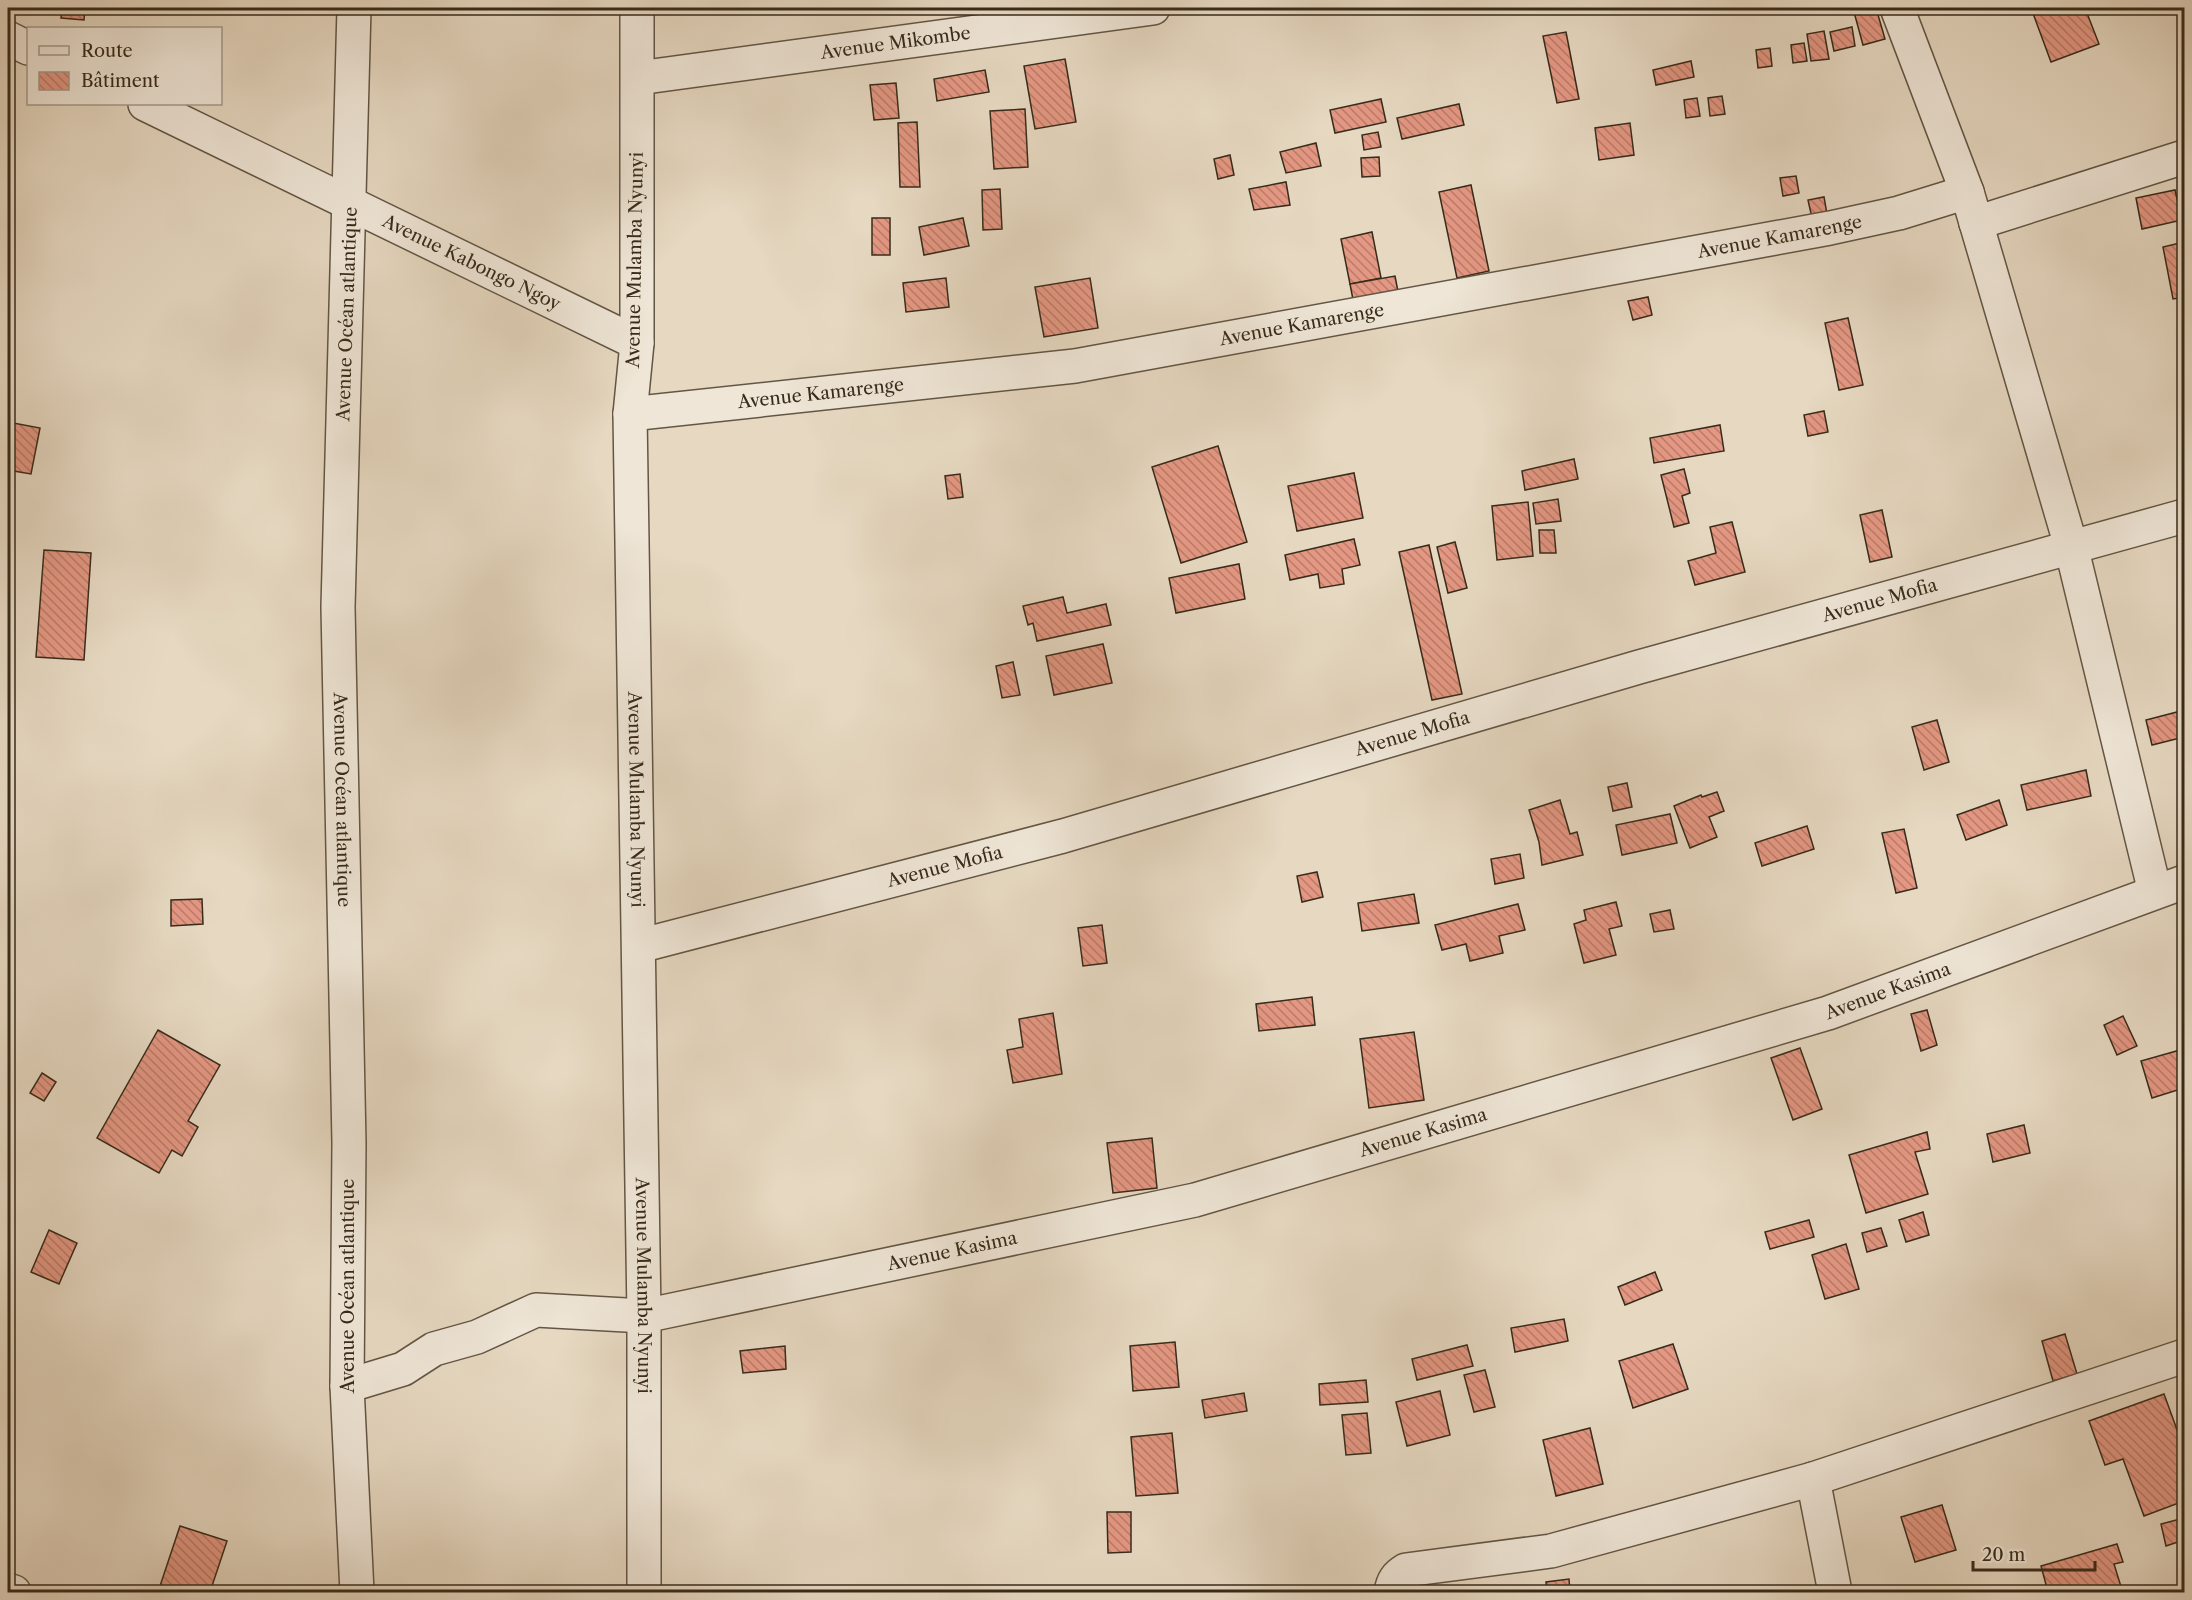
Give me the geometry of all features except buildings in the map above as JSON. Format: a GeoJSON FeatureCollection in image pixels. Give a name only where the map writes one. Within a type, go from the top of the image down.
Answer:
{"type":"FeatureCollection","features":[{"type":"Feature","properties":{"kind":"street","name":"Avenue Océan atlantique"},"geometry":{"type":"LineString","coordinates":[[354,8],[338,607],[349,1143],[347,1386],[357,1593]]}},
{"type":"Feature","properties":{"kind":"street","name":"Avenue Mulamba Nyunyi"},"geometry":{"type":"LineString","coordinates":[[637,8],[637,343],[630,414],[644,1316],[644,1593]]}},
{"type":"Feature","properties":{"kind":"street","name":"Avenue Mikombe"},"geometry":{"type":"LineString","coordinates":[[638,78],[1153,8]]}},
{"type":"Feature","properties":{"kind":"street"},"geometry":{"type":"LineString","coordinates":[[1897,8],[1967,192],[2170,887]]}},
{"type":"Feature","properties":{"kind":"street"},"geometry":{"type":"LineString","coordinates":[[8,38],[27,48]]}},
{"type":"Feature","properties":{"kind":"street","name":"Avenue Kabongo Ngoy"},"geometry":{"type":"LineString","coordinates":[[147,105],[637,343]]}},
{"type":"Feature","properties":{"kind":"street"},"geometry":{"type":"LineString","coordinates":[[1976,223],[2184,157]]}},
{"type":"Feature","properties":{"kind":"street","name":"Avenue Kamarenge"},"geometry":{"type":"LineString","coordinates":[[630,414],[1075,366],[1830,228],[1899,213],[1967,192]]}},
{"type":"Feature","properties":{"kind":"street","name":"Avenue Mofia"},"geometry":{"type":"LineString","coordinates":[[639,946],[1063,836],[1650,664],[2184,516]]}},
{"type":"Feature","properties":{"kind":"street","name":"Avenue Kasima"},"geometry":{"type":"LineString","coordinates":[[347,1386],[403,1369],[434,1349],[477,1338],[536,1310],[644,1316],[1195,1200],[1828,1013],[2170,887]]}},
{"type":"Feature","properties":{"kind":"street"},"geometry":{"type":"LineString","coordinates":[[1391,1593],[1392,1583],[1397,1575],[1406,1570],[1551,1551],[1813,1479],[2184,1356]]}},
{"type":"Feature","properties":{"kind":"street"},"geometry":{"type":"LineString","coordinates":[[1813,1479],[1835,1593]]}},
{"type":"Feature","properties":{"kind":"street"},"geometry":{"type":"LineString","coordinates":[[8,1590],[14,1593]]}}]}
